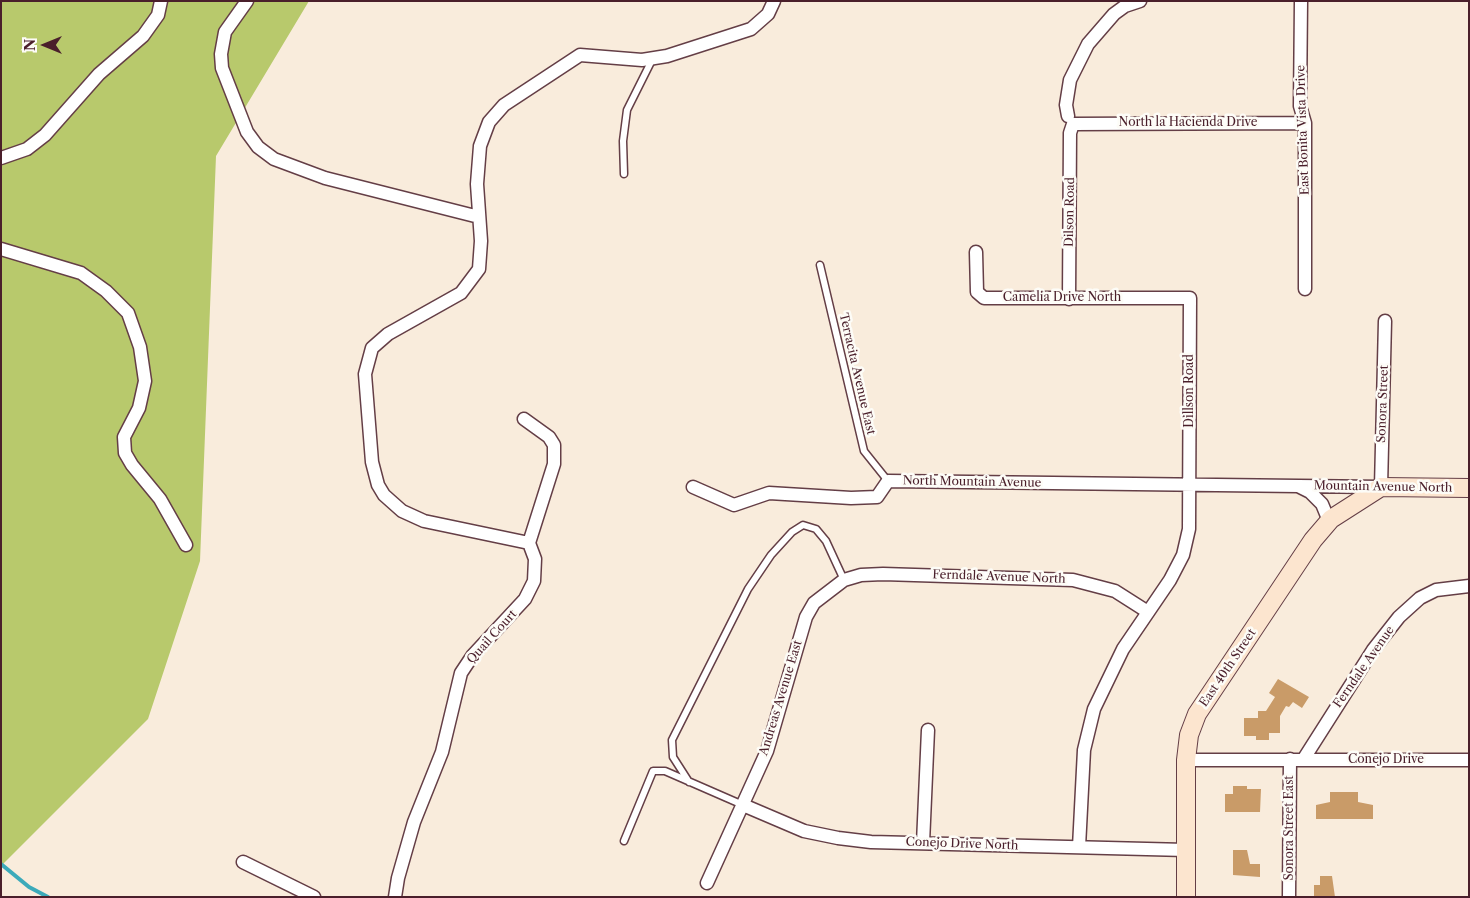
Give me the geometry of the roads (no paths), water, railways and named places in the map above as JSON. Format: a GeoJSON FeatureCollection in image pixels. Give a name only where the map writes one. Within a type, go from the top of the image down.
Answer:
{"type":"FeatureCollection","features":[{"type":"Feature","properties":{"kind":"main road","name":"Mountain Avenue North"},"geometry":{"type":"LineString","coordinates":[[1381,487],[1469,488]]}},
{"type":"Feature","properties":{"kind":"main road","name":"East 40th Street"},"geometry":{"type":"LineString","coordinates":[[1186,897],[1186,760],[1189,735],[1197,714],[1313,540],[1329,521],[1353,503],[1381,487]]}},
{"type":"Feature","properties":{"kind":"street"},"geometry":{"type":"LineString","coordinates":[[1,158],[27,149],[45,135],[99,74],[153,25],[158,15],[160,1]]}},
{"type":"Feature","properties":{"kind":"street"},"geometry":{"type":"LineString","coordinates":[[248,1],[225,32],[221,48],[222,68],[247,132],[258,147],[274,159],[325,178],[478,217]]}},
{"type":"Feature","properties":{"kind":"street"},"geometry":{"type":"LineString","coordinates":[[524,419],[549,437],[554,445],[554,464],[529,543],[424,521],[402,511],[390,502],[378,485],[372,462],[365,374],[372,348],[388,334],[441,305],[468,286],[479,269],[481,259],[477,184],[480,146],[489,122],[496,112],[580,55],[652,60],[751,29],[768,14],[774,1]]}},
{"type":"Feature","properties":{"kind":"street","name":"Dilson Road"},"geometry":{"type":"LineString","coordinates":[[1069,299],[1070,121],[1066,105],[1070,80],[1074,68],[1088,44],[1114,14],[1125,6],[1140,1]]}},
{"type":"Feature","properties":{"kind":"street","name":"East Bonita Vista Drive"},"geometry":{"type":"LineString","coordinates":[[1301,1],[1300,106],[1305,122],[1305,289]]}},
{"type":"Feature","properties":{"kind":"street","name":"North la Hacienda Drive"},"geometry":{"type":"LineString","coordinates":[[1070,121],[1305,122]]}},
{"type":"Feature","properties":{"kind":"street"},"geometry":{"type":"LineString","coordinates":[[1,249],[81,273],[106,291],[128,313],[140,347],[145,381],[139,408],[124,437],[125,453],[132,465],[160,499],[186,545]]}},
{"type":"Feature","properties":{"kind":"street","name":"Camelia Drive North"},"geometry":{"type":"LineString","coordinates":[[976,252],[977,292],[979,296],[1069,299],[1190,298]]}},
{"type":"Feature","properties":{"kind":"street","name":"Dillson Road"},"geometry":{"type":"LineString","coordinates":[[1079,847],[1084,750],[1088,728],[1105,682],[1123,649],[1170,580],[1183,555],[1189,529],[1190,298]]}},
{"type":"Feature","properties":{"kind":"street","name":"Sonora Street"},"geometry":{"type":"LineString","coordinates":[[1381,487],[1385,321]]}},
{"type":"Feature","properties":{"kind":"street","name":"North Mountain Avenue"},"geometry":{"type":"LineString","coordinates":[[693,487],[734,505],[769,493],[851,498],[877,497],[888,481],[1190,485]]}},
{"type":"Feature","properties":{"kind":"street","name":"Mountain Avenue North"},"geometry":{"type":"LineString","coordinates":[[1190,485],[1381,487]]}},
{"type":"Feature","properties":{"kind":"street","name":"Mountain Avenue North"},"geometry":{"type":"LineString","coordinates":[[1298,486],[1310,492],[1322,504],[1329,521]]}},
{"type":"Feature","properties":{"kind":"street","name":"Quail Court"},"geometry":{"type":"LineString","coordinates":[[395,897],[398,878],[414,822],[442,752],[461,673],[473,655],[525,599],[534,580],[535,559],[529,543]]}},
{"type":"Feature","properties":{"kind":"street","name":"Ferndale Avenue North"},"geometry":{"type":"LineString","coordinates":[[844,580],[861,575],[883,574],[1073,580],[1115,591],[1148,612]]}},
{"type":"Feature","properties":{"kind":"street","name":"Andreas Avenue East"},"geometry":{"type":"LineString","coordinates":[[707,883],[767,751],[806,616],[814,603],[844,580]]}},
{"type":"Feature","properties":{"kind":"street","name":"Ferndale Avenue"},"geometry":{"type":"LineString","coordinates":[[1304,760],[1373,650],[1399,616],[1420,598],[1436,590],[1469,586]]}},
{"type":"Feature","properties":{"kind":"street"},"geometry":{"type":"LineString","coordinates":[[924,843],[928,730]]}},
{"type":"Feature","properties":{"kind":"street"},"geometry":{"type":"LineString","coordinates":[[1186,760],[1290,759]]}},
{"type":"Feature","properties":{"kind":"street","name":"Conejo Drive"},"geometry":{"type":"LineString","coordinates":[[1290,759],[1469,760]]}},
{"type":"Feature","properties":{"kind":"street","name":"Sonora Street East"},"geometry":{"type":"LineString","coordinates":[[1289,897],[1290,759]]}},
{"type":"Feature","properties":{"kind":"street","name":"Conejo Drive North"},"geometry":{"type":"LineString","coordinates":[[744,805],[804,831],[838,838],[924,843],[1186,850]]}},
{"type":"Feature","properties":{"kind":"street"},"geometry":{"type":"LineString","coordinates":[[243,862],[314,897]]}},
{"type":"Feature","properties":{"kind":"lane"},"geometry":{"type":"LineString","coordinates":[[624,174],[623,141],[628,110],[652,60]]}},
{"type":"Feature","properties":{"kind":"lane","name":"Terracita Avenue East"},"geometry":{"type":"LineString","coordinates":[[820,265],[864,451],[888,481]]}},
{"type":"Feature","properties":{"kind":"lane"},"geometry":{"type":"LineString","coordinates":[[689,782],[673,757],[672,740],[748,589],[771,555],[792,532],[803,525],[816,528],[826,542],[844,580]]}},
{"type":"Feature","properties":{"kind":"lane"},"geometry":{"type":"LineString","coordinates":[[624,840],[653,771],[665,771],[744,805]]}},
{"type":"Feature","properties":{"kind":"waterway"},"geometry":{"type":"LineString","coordinates":[[1,864],[29,887],[48,897]]}}]}
